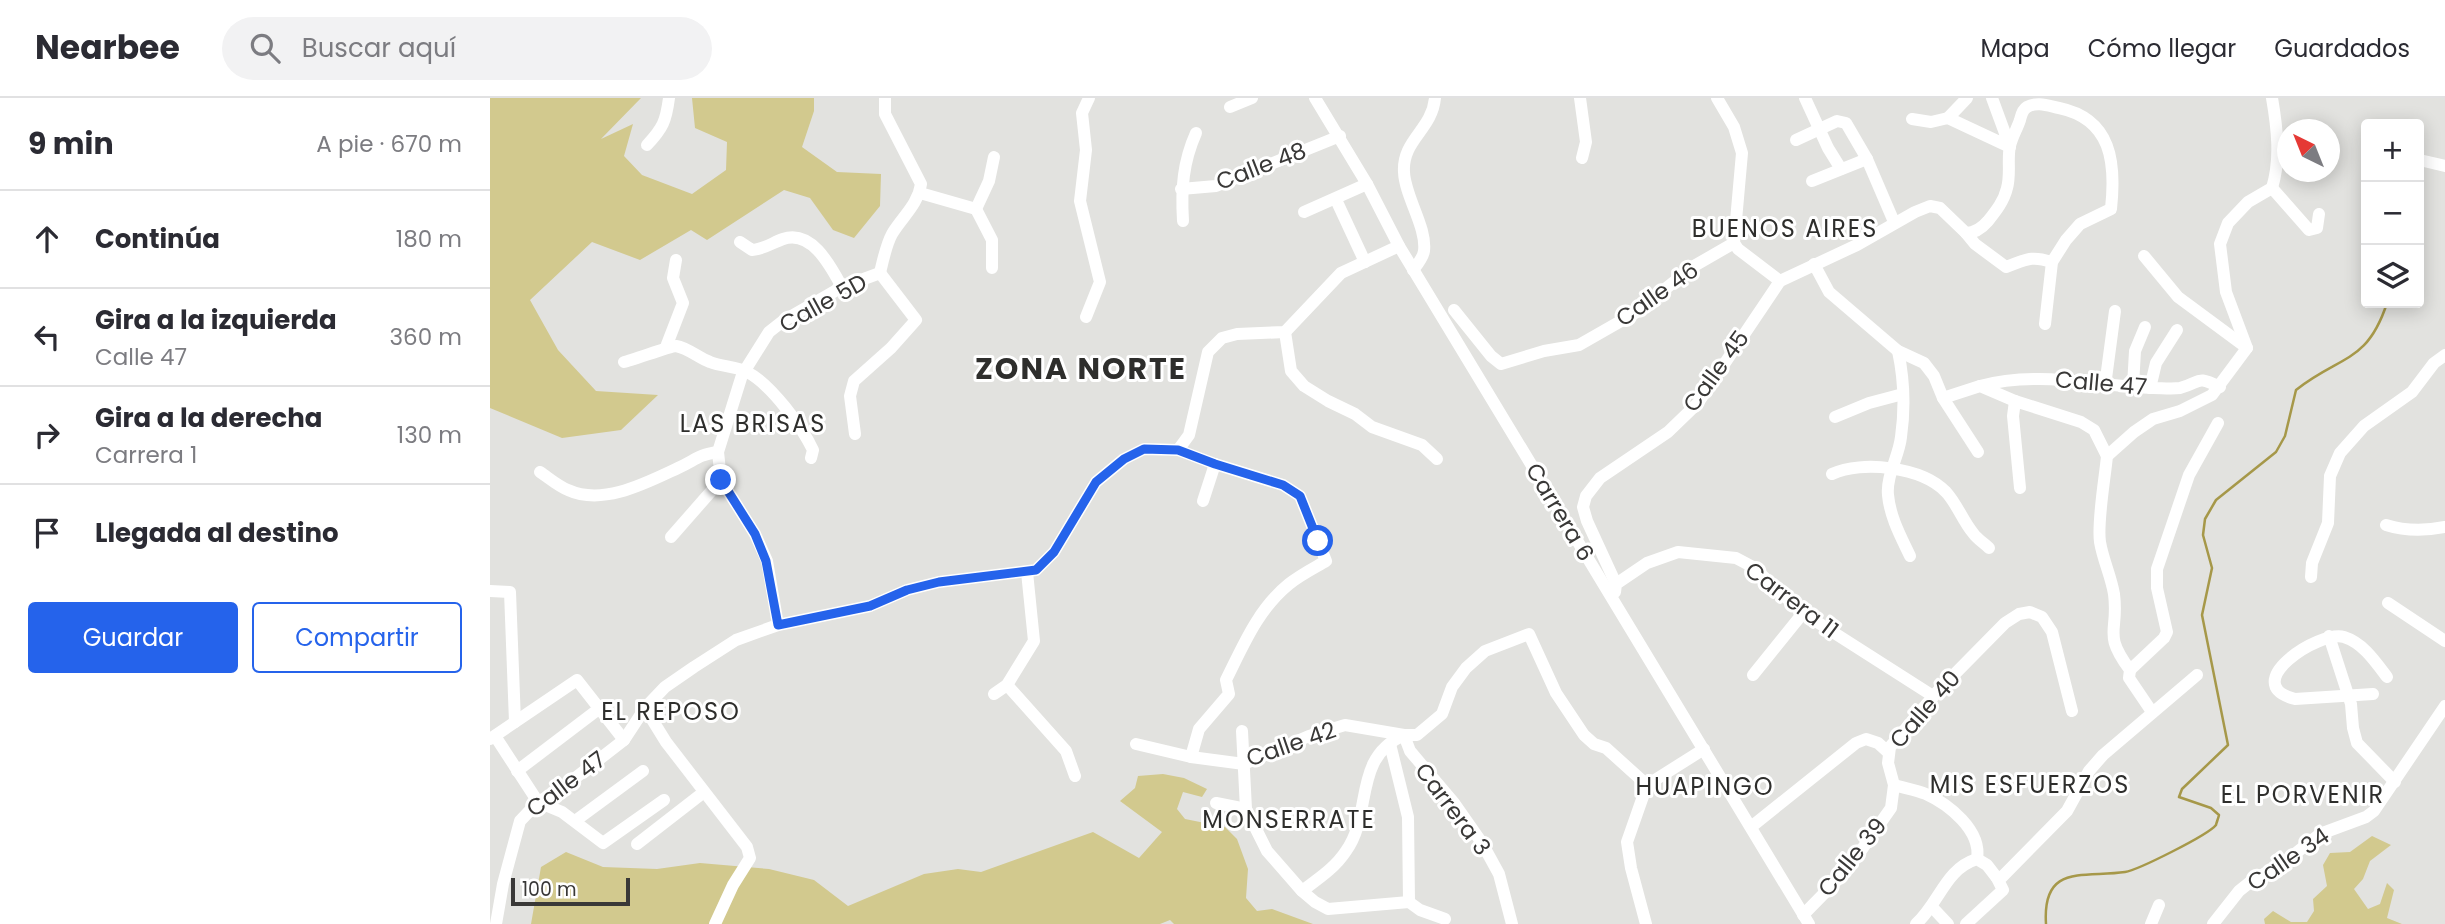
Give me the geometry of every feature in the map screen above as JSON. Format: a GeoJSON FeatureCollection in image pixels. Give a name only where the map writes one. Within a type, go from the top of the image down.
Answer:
{"type":"FeatureCollection","features":[{"type":"Feature","properties":{"kind":"street"},"geometry":{"type":"LineString","coordinates":[[647,145],[666,120],[669,98]]}},
{"type":"Feature","properties":{"kind":"street"},"geometry":{"type":"LineString","coordinates":[[855,433],[850,396],[854,381],[891,348],[916,320],[880,272],[891,234],[905,218],[920,192],[921,184],[885,114],[885,98]]}},
{"type":"Feature","properties":{"kind":"street"},"geometry":{"type":"LineString","coordinates":[[1086,317],[1100,282],[1080,201],[1086,150],[1082,113],[1089,98]]}},
{"type":"Feature","properties":{"kind":"street"},"geometry":{"type":"LineString","coordinates":[[1230,107],[1252,98]]}},
{"type":"Feature","properties":{"kind":"street","name":"Carrera 6"},"geometry":{"type":"LineString","coordinates":[[1315,98],[1340,136],[1413,270],[1806,919]]}},
{"type":"Feature","properties":{"kind":"street"},"geometry":{"type":"LineString","coordinates":[[1413,270],[1424,254],[1424,241],[1404,173],[1405,156],[1410,145],[1426,126],[1435,98]]}},
{"type":"Feature","properties":{"kind":"street"},"geometry":{"type":"LineString","coordinates":[[1580,98],[1586,142],[1582,158]]}},
{"type":"Feature","properties":{"kind":"street"},"geometry":{"type":"LineString","coordinates":[[1717,98],[1734,127],[1742,153],[1734,243],[1780,281]]}},
{"type":"Feature","properties":{"kind":"street"},"geometry":{"type":"LineString","coordinates":[[1805,98],[1818,130],[1840,169]]}},
{"type":"Feature","properties":{"kind":"street"},"geometry":{"type":"LineString","coordinates":[[1912,119],[1931,122],[1948,118],[1967,98]]}},
{"type":"Feature","properties":{"kind":"street"},"geometry":{"type":"LineString","coordinates":[[1992,98],[2010,147]]}},
{"type":"Feature","properties":{"kind":"street"},"geometry":{"type":"LineString","coordinates":[[2247,348],[2226,292],[2220,244],[2228,223],[2248,202],[2272,188],[2278,158],[2272,98]]}},
{"type":"Feature","properties":{"kind":"street"},"geometry":{"type":"LineString","coordinates":[[1966,233],[1973,233],[1984,226],[1999,207],[2007,190],[2010,147],[2024,110],[2041,104],[2075,111],[2086,117],[2099,131],[2108,144],[2112,158],[2111,209],[2080,224],[2052,262],[2045,324]]}},
{"type":"Feature","properties":{"kind":"street"},"geometry":{"type":"LineString","coordinates":[[1948,118],[2010,147]]}},
{"type":"Feature","properties":{"kind":"street"},"geometry":{"type":"LineString","coordinates":[[1796,140],[1837,121],[1844,122],[1867,159],[1894,222]]}},
{"type":"Feature","properties":{"kind":"street"},"geometry":{"type":"LineString","coordinates":[[1183,221],[1181,189],[1187,152],[1196,133]]}},
{"type":"Feature","properties":{"kind":"street","name":"Calle 48"},"geometry":{"type":"LineString","coordinates":[[1181,189],[1216,186],[1340,136]]}},
{"type":"Feature","properties":{"kind":"street"},"geometry":{"type":"LineString","coordinates":[[976,209],[989,181],[994,157]]}},
{"type":"Feature","properties":{"kind":"street"},"geometry":{"type":"LineString","coordinates":[[1812,181],[1867,159]]}},
{"type":"Feature","properties":{"kind":"street"},"geometry":{"type":"LineString","coordinates":[[2424,161],[2445,166]]}},
{"type":"Feature","properties":{"kind":"street"},"geometry":{"type":"LineString","coordinates":[[1304,212],[1367,184]]}},
{"type":"Feature","properties":{"kind":"street"},"geometry":{"type":"LineString","coordinates":[[2272,188],[2309,230],[2317,228],[2319,214]]}},
{"type":"Feature","properties":{"kind":"street"},"geometry":{"type":"LineString","coordinates":[[920,192],[976,209],[992,240],[992,268]]}},
{"type":"Feature","properties":{"kind":"street"},"geometry":{"type":"LineString","coordinates":[[1338,204],[1365,262]]}},
{"type":"Feature","properties":{"kind":"street","name":"Calle 45"},"geometry":{"type":"LineString","coordinates":[[1616,584],[1587,521],[1583,508],[1586,496],[1600,478],[1668,432],[1698,403],[1780,281],[1857,245],[1894,222],[1930,206],[1940,208],[1966,233]]}},
{"type":"Feature","properties":{"kind":"street"},"geometry":{"type":"LineString","coordinates":[[1966,233],[1975,244],[2006,267],[2028,258],[2038,257],[2052,262]]}},
{"type":"Feature","properties":{"kind":"street"},"geometry":{"type":"LineString","coordinates":[[740,243],[752,250],[761,249],[784,238],[793,237],[807,241],[826,261],[842,287]]}},
{"type":"Feature","properties":{"kind":"street","name":"Calle 46"},"geometry":{"type":"LineString","coordinates":[[1454,310],[1491,356],[1501,364],[1544,351],[1579,345],[1635,313],[1694,266],[1734,243]]}},
{"type":"Feature","properties":{"kind":"street"},"geometry":{"type":"LineString","coordinates":[[1178,450],[1189,435],[1208,352],[1222,338],[1237,334],[1285,332],[1332,279],[1399,246]]}},
{"type":"Feature","properties":{"kind":"street"},"geometry":{"type":"LineString","coordinates":[[2144,256],[2178,296],[2247,348]]}},
{"type":"Feature","properties":{"kind":"street"},"geometry":{"type":"LineString","coordinates":[[666,347],[682,303],[673,278],[676,260]]}},
{"type":"Feature","properties":{"kind":"street"},"geometry":{"type":"LineString","coordinates":[[1814,264],[1829,292],[1898,351],[1924,363],[1978,452]]}},
{"type":"Feature","properties":{"kind":"street","name":"Calle 5D"},"geometry":{"type":"LineString","coordinates":[[718,452],[744,370],[769,332],[842,287],[880,272]]}},
{"type":"Feature","properties":{"kind":"street"},"geometry":{"type":"LineString","coordinates":[[2105,386],[2115,311]]}},
{"type":"Feature","properties":{"kind":"street"},"geometry":{"type":"LineString","coordinates":[[2133,386],[2136,351],[2145,327]]}},
{"type":"Feature","properties":{"kind":"street"},"geometry":{"type":"LineString","coordinates":[[2150,388],[2156,363],[2177,330]]}},
{"type":"Feature","properties":{"kind":"street"},"geometry":{"type":"LineString","coordinates":[[1285,332],[1291,371],[1304,386],[1355,414],[1372,427],[1422,445],[1437,459]]}},
{"type":"Feature","properties":{"kind":"street"},"geometry":{"type":"LineString","coordinates":[[624,362],[676,346],[725,367],[744,370],[757,378],[777,399],[806,436],[813,450],[811,458]]}},
{"type":"Feature","properties":{"kind":"street"},"geometry":{"type":"LineString","coordinates":[[2107,456],[2153,419],[2180,411],[2212,395],[2247,348]]}},
{"type":"Feature","properties":{"kind":"street"},"geometry":{"type":"LineString","coordinates":[[1898,351],[1903,394],[1901,439],[1887,492],[1891,513],[1910,556]]}},
{"type":"Feature","properties":{"kind":"street"},"geometry":{"type":"LineString","coordinates":[[2311,577],[2312,563],[2328,523],[2330,476],[2340,453],[2364,426],[2413,392],[2434,363],[2445,355]]}},
{"type":"Feature","properties":{"kind":"street","name":"Calle 47"},"geometry":{"type":"LineString","coordinates":[[1943,398],[1998,381],[2063,378],[2105,386],[2150,388],[2179,388],[2197,380],[2205,380],[2220,387]]}},
{"type":"Feature","properties":{"kind":"street"},"geometry":{"type":"LineString","coordinates":[[1980,386],[2015,401],[2088,425],[2094,430],[2107,456],[2100,545],[2114,598],[2112,639],[2116,651],[2130,670]]}},
{"type":"Feature","properties":{"kind":"street"},"geometry":{"type":"LineString","coordinates":[[1835,417],[1869,403],[1903,394]]}},
{"type":"Feature","properties":{"kind":"street"},"geometry":{"type":"LineString","coordinates":[[2015,401],[2013,416],[2020,488]]}},
{"type":"Feature","properties":{"kind":"street"},"geometry":{"type":"LineString","coordinates":[[2152,712],[2129,678],[2130,670],[2167,632],[2157,589],[2157,569],[2189,475],[2218,423]]}},
{"type":"Feature","properties":{"kind":"street"},"geometry":{"type":"LineString","coordinates":[[994,694],[1007,685],[1034,641],[1027,572],[1036,570],[1054,552],[1096,482],[1124,459],[1144,449],[1178,450],[1283,485],[1300,496],[1326,561],[1290,583],[1258,618],[1226,680],[1229,694],[1199,729],[1191,757]]}},
{"type":"Feature","properties":{"kind":"street"},"geometry":{"type":"LineString","coordinates":[[540,472],[567,490],[584,495],[603,494],[637,487],[679,468],[700,454],[718,452],[721,480],[755,534],[766,561],[778,625]]}},
{"type":"Feature","properties":{"kind":"street"},"geometry":{"type":"LineString","coordinates":[[1203,501],[1215,464]]}},
{"type":"Feature","properties":{"kind":"street"},"geometry":{"type":"LineString","coordinates":[[1832,474],[1852,467],[1893,468],[1928,478],[1946,492],[1973,534],[1990,548]]}},
{"type":"Feature","properties":{"kind":"street"},"geometry":{"type":"LineString","coordinates":[[671,537],[721,480]]}},
{"type":"Feature","properties":{"kind":"street"},"geometry":{"type":"LineString","coordinates":[[2386,525],[2402,530],[2445,527]]}},
{"type":"Feature","properties":{"kind":"street","name":"Carrera 11"},"geometry":{"type":"LineString","coordinates":[[1616,584],[1647,564],[1678,552],[1735,558],[1753,567],[1802,613],[1933,696]]}},
{"type":"Feature","properties":{"kind":"street","name":"Calle 47"},"geometry":{"type":"LineString","coordinates":[[496,924],[503,884],[520,821],[538,802],[561,789],[624,740],[645,708],[665,687],[736,640],[778,625],[870,606],[907,590],[939,582],[1027,572]]}},
{"type":"Feature","properties":{"kind":"street"},"geometry":{"type":"LineString","coordinates":[[1613,600],[1616,584]]}},
{"type":"Feature","properties":{"kind":"street"},"geometry":{"type":"LineString","coordinates":[[490,591],[510,592],[515,722]]}},
{"type":"Feature","properties":{"kind":"street"},"geometry":{"type":"LineString","coordinates":[[2388,603],[2445,641]]}},
{"type":"Feature","properties":{"kind":"street","name":"Calle 40"},"geometry":{"type":"LineString","coordinates":[[1889,753],[1890,747],[1933,696],[2006,623],[2019,614],[2030,612],[2042,617],[2052,632],[2071,711]]}},
{"type":"Feature","properties":{"kind":"street"},"geometry":{"type":"LineString","coordinates":[[1752,675],[1802,613]]}},
{"type":"Feature","properties":{"kind":"street"},"geometry":{"type":"LineString","coordinates":[[1302,891],[1326,873],[1347,850],[1355,834],[1367,775],[1374,762],[1390,744],[1404,735],[1417,735],[1441,714],[1452,687],[1466,668],[1485,651],[1529,634],[1556,693],[1584,736],[1594,744],[1606,748],[1647,785]]}},
{"type":"Feature","properties":{"kind":"street"},"geometry":{"type":"LineString","coordinates":[[2373,694],[2295,699],[2277,692],[2276,673],[2287,660],[2329,636],[2342,636],[2356,642],[2387,677]]}},
{"type":"Feature","properties":{"kind":"street"},"geometry":{"type":"LineString","coordinates":[[2329,636],[2349,696],[2357,743],[2395,782]]}},
{"type":"Feature","properties":{"kind":"street"},"geometry":{"type":"LineString","coordinates":[[1997,878],[2002,877],[2067,811],[2090,771],[2103,755],[2197,675]]}},
{"type":"Feature","properties":{"kind":"street"},"geometry":{"type":"LineString","coordinates":[[624,740],[577,680],[495,733],[538,802],[575,821],[603,844],[664,800]]}},
{"type":"Feature","properties":{"kind":"street"},"geometry":{"type":"LineString","coordinates":[[1007,685],[1066,751],[1075,776]]}},
{"type":"Feature","properties":{"kind":"street","name":"Calle 34"},"geometry":{"type":"LineString","coordinates":[[2213,924],[2239,891],[2287,860],[2320,834],[2366,817],[2374,811],[2445,706]]}},
{"type":"Feature","properties":{"kind":"street"},"geometry":{"type":"LineString","coordinates":[[517,771],[600,708]]}},
{"type":"Feature","properties":{"kind":"street"},"geometry":{"type":"LineString","coordinates":[[645,708],[666,742],[750,854],[715,924]]}},
{"type":"Feature","properties":{"kind":"street","name":"Calle 42"},"geometry":{"type":"LineString","coordinates":[[1136,744],[1191,757],[1244,764],[1309,736],[1345,725],[1404,735]]}},
{"type":"Feature","properties":{"kind":"street"},"geometry":{"type":"LineString","coordinates":[[1242,731],[1246,809],[1267,852],[1302,891],[1328,909],[1409,902],[1420,910],[1445,919]]}},
{"type":"Feature","properties":{"kind":"street","name":"Carrera 3"},"geometry":{"type":"LineString","coordinates":[[1404,735],[1410,751],[1454,803],[1482,843],[1499,874],[1512,924]]}},
{"type":"Feature","properties":{"kind":"street","name":"Calle 40"},"geometry":{"type":"LineString","coordinates":[[1751,827],[1856,743],[1866,739],[1878,743],[1889,753]]}},
{"type":"Feature","properties":{"kind":"street"},"geometry":{"type":"LineString","coordinates":[[1390,744],[1408,817],[1409,902]]}},
{"type":"Feature","properties":{"kind":"street"},"geometry":{"type":"LineString","coordinates":[[1646,924],[1627,842],[1647,785],[1704,749]]}},
{"type":"Feature","properties":{"kind":"street","name":"Calle 39"},"geometry":{"type":"LineString","coordinates":[[1806,919],[1849,869],[1891,808],[1894,785],[1888,763],[1889,753]]}},
{"type":"Feature","properties":{"kind":"street"},"geometry":{"type":"LineString","coordinates":[[575,821],[643,771]]}},
{"type":"Feature","properties":{"kind":"street"},"geometry":{"type":"LineString","coordinates":[[1894,785],[1925,794],[1956,813],[1971,831],[1979,850],[1977,859]]}},
{"type":"Feature","properties":{"kind":"street"},"geometry":{"type":"LineString","coordinates":[[637,844],[704,792]]}},
{"type":"Feature","properties":{"kind":"street"},"geometry":{"type":"LineString","coordinates":[[1216,803],[1246,809]]}},
{"type":"Feature","properties":{"kind":"street"},"geometry":{"type":"LineString","coordinates":[[1916,924],[1932,907],[1953,871],[1964,863],[1977,859],[1987,865],[2003,890],[1966,924]]}},
{"type":"Feature","properties":{"kind":"street"},"geometry":{"type":"LineString","coordinates":[[2151,924],[2160,905]]}},
{"type":"Feature","properties":{"kind":"street"},"geometry":{"type":"LineString","coordinates":[[1932,907],[1948,924]]}},
{"type":"Feature","properties":{"kind":"shaded area"},"geometry":{"type":"Polygon","coordinates":[[[490,98],[641,98],[601,139],[633,124],[624,156],[642,175],[692,194],[726,170],[727,142],[695,128],[692,98],[814,98],[814,111],[802,147],[837,172],[881,174],[880,206],[854,238],[833,230],[810,198],[784,190],[707,240],[691,230],[640,260],[592,242],[530,300],[558,350],[596,391],[658,395],[621,430],[562,438],[490,408],[490,98]]]}},
{"type":"Feature","properties":{"kind":"shaded area"},"geometry":{"type":"Polygon","coordinates":[[[1163,774],[1184,778],[1207,789],[1202,797],[1183,792],[1177,809],[1185,819],[1225,827],[1237,839],[1248,869],[1246,898],[1257,911],[1272,909],[1313,924],[1174,924],[1170,920],[1160,924],[531,924],[541,867],[566,852],[603,867],[657,869],[700,863],[769,869],[814,880],[848,906],[924,874],[958,869],[981,872],[1093,832],[1139,858],[1162,832],[1120,801],[1135,788],[1138,776],[1163,774]]]}},
{"type":"Feature","properties":{"kind":"shaded area"},"geometry":{"type":"Polygon","coordinates":[[[2372,836],[2391,845],[2370,861],[2363,879],[2354,889],[2368,909],[2380,904],[2387,883],[2394,890],[2387,918],[2402,924],[2265,924],[2264,919],[2273,911],[2291,922],[2307,922],[2314,911],[2313,899],[2327,886],[2323,865],[2330,853],[2350,852],[2372,836]]]}},
{"type":"Feature","properties":{"kind":"waterway"},"geometry":{"type":"LineString","coordinates":[[2046,924],[2047,904],[2051,891],[2058,882],[2081,875],[2132,870],[2187,844],[2216,825],[2219,815],[2211,808],[2179,797],[2182,789],[2228,745],[2202,615],[2212,568],[2203,535],[2205,519],[2216,500],[2276,452],[2285,436],[2296,390],[2361,348],[2371,337],[2385,308]]}},
{"type":"Feature","properties":{"kind":"district","name":"BUENOS AIRES"},"geometry":{"type":"Point","coordinates":[1785,228]}},
{"type":"Feature","properties":{"kind":"district","name":"ZONA NORTE"},"geometry":{"type":"Point","coordinates":[1081,368]}},
{"type":"Feature","properties":{"kind":"district","name":"LAS BRISAS"},"geometry":{"type":"Point","coordinates":[753,423]}},
{"type":"Feature","properties":{"kind":"district","name":"EL REPOSO"},"geometry":{"type":"Point","coordinates":[671,711]}},
{"type":"Feature","properties":{"kind":"district","name":"MIS ESFUERZOS"},"geometry":{"type":"Point","coordinates":[2030,784]}},
{"type":"Feature","properties":{"kind":"district","name":"HUAPINGO"},"geometry":{"type":"Point","coordinates":[1705,786]}},
{"type":"Feature","properties":{"kind":"district","name":"EL PORVENIR"},"geometry":{"type":"Point","coordinates":[2303,794]}},
{"type":"Feature","properties":{"kind":"district","name":"MONSERRATE"},"geometry":{"type":"Point","coordinates":[1289,819]}},
{"type":"Feature","properties":{"kind":"route"},"geometry":{"type":"LineString","coordinates":[[721,480],[755,534],[766,561],[778,625],[870,606],[907,590],[939,582],[1036,570],[1054,552],[1096,482],[1124,459],[1144,449],[1178,450],[1283,485],[1300,496],[1318,541]]}}]}
